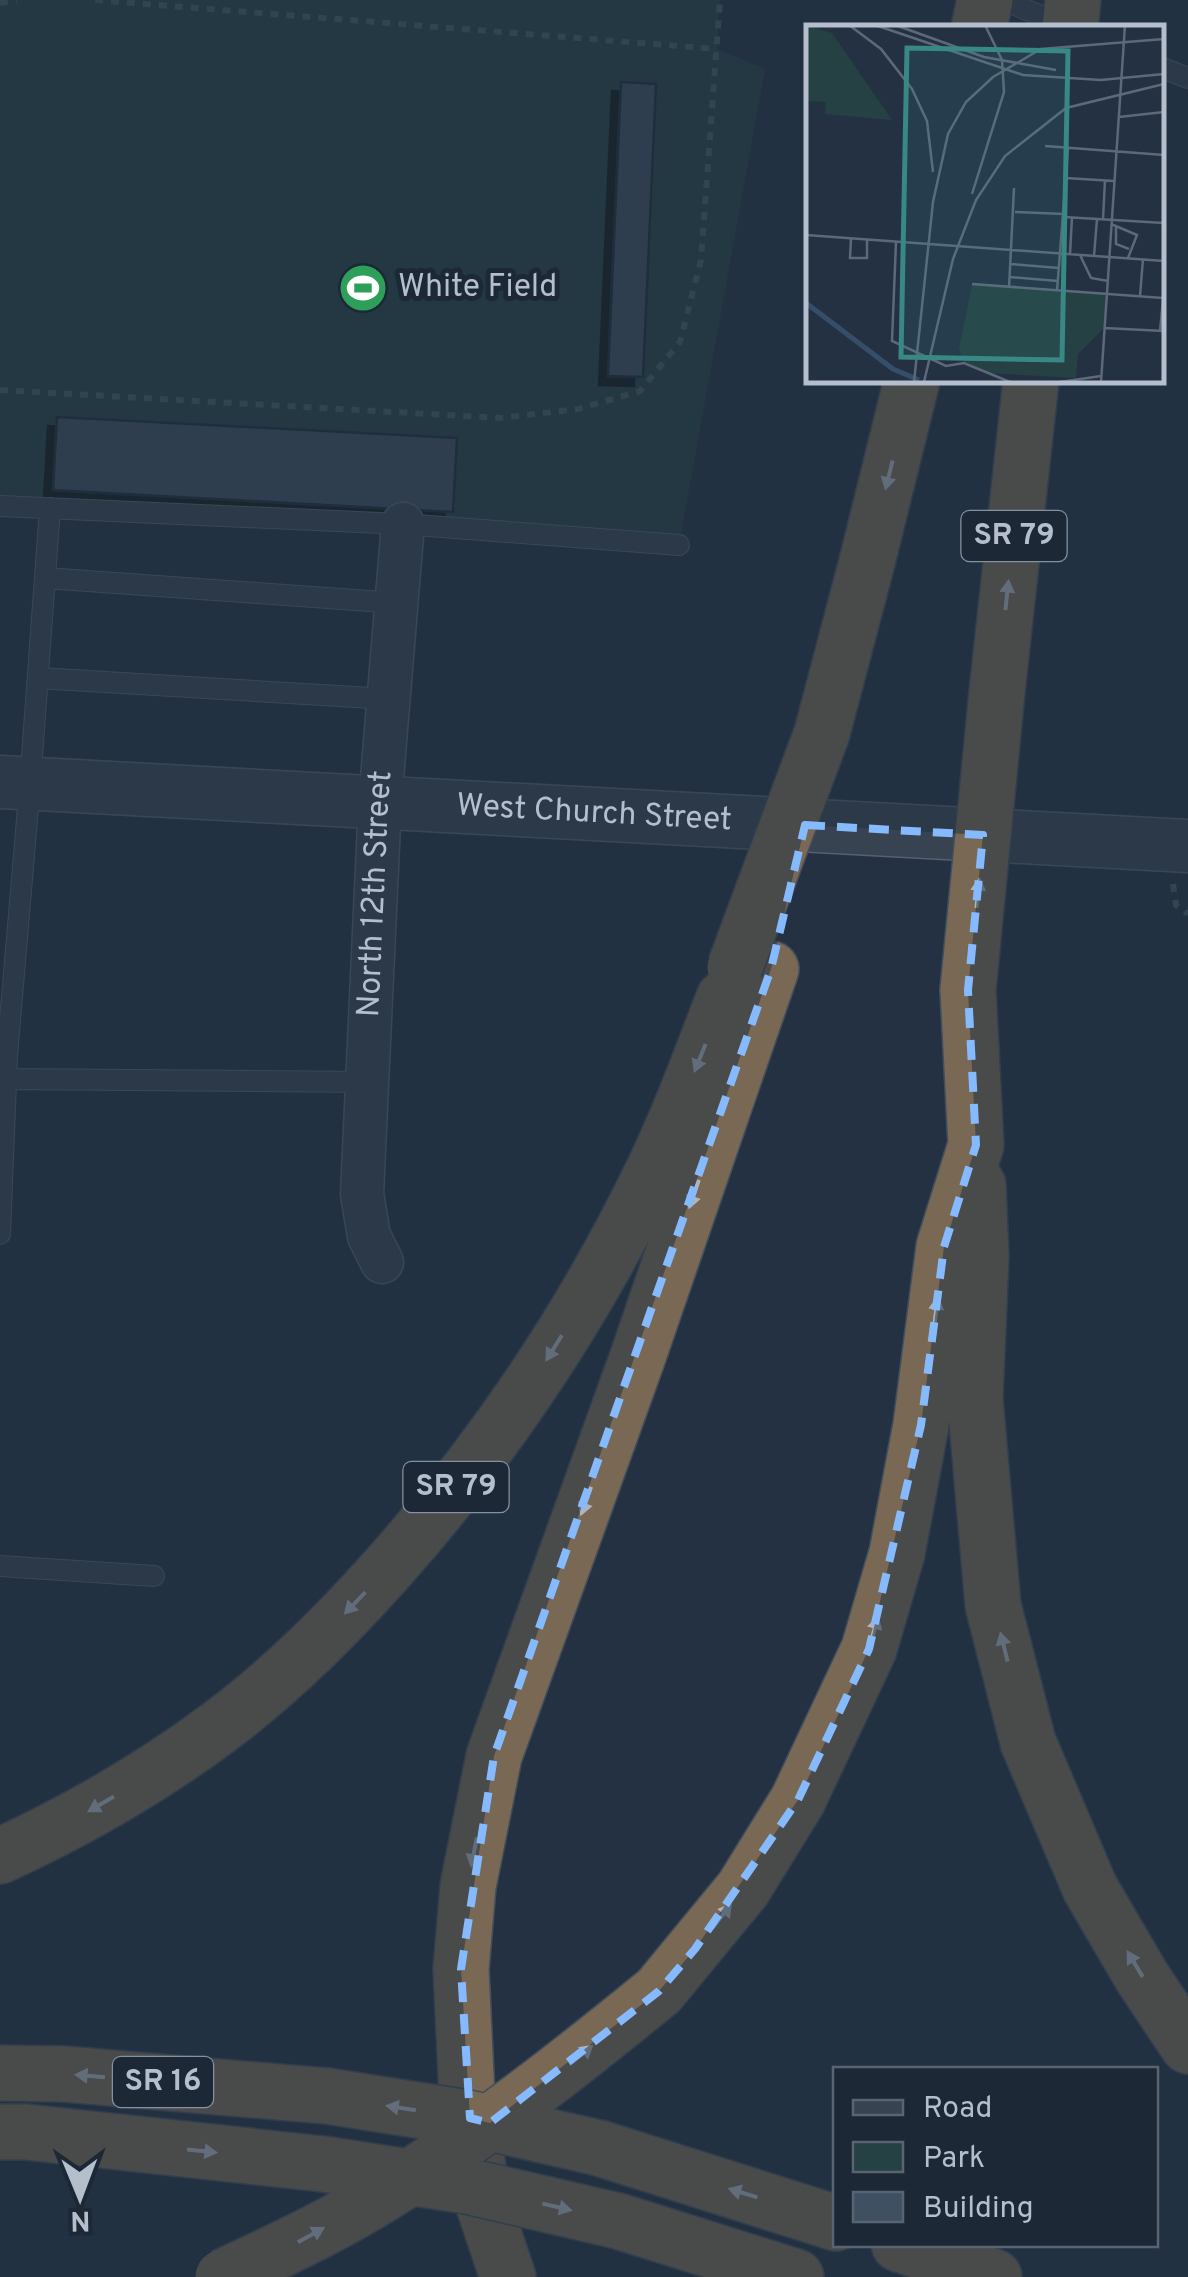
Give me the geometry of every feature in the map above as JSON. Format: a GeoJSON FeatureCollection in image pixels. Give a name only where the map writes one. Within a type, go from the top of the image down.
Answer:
{"type":"FeatureCollection","features":[{"type":"Feature","properties":{"kind":"highway"},"geometry":{"type":"LineString","coordinates":[[976,0],[978,25]]}},
{"type":"Feature","properties":{"kind":"highway"},"geometry":{"type":"LineString","coordinates":[[979,25],[985,0]]}},
{"type":"Feature","properties":{"kind":"highway"},"geometry":{"type":"LineString","coordinates":[[1069,25],[1073,0]]}},
{"type":"Feature","properties":{"kind":"highway","name":"SR 79"},"geometry":{"type":"LineString","coordinates":[[0,1856],[62,1826],[172,1760],[225,1722],[320,1640],[450,1496],[528,1389],[598,1274],[753,968],[828,709],[911,382]]}},
{"type":"Feature","properties":{"kind":"highway","name":"SR 79"},"geometry":{"type":"LineString","coordinates":[[223,2277],[298,2242],[384,2194],[550,2080],[659,1991],[743,1889],[798,1800],[869,1649],[897,1553],[921,1425],[944,1247],[976,1145],[968,990],[1030,382]]}},
{"type":"Feature","properties":{"kind":"highway"},"geometry":{"type":"LineString","coordinates":[[508,2277],[484,2206],[470,2115],[461,1969],[468,1886],[494,1756],[638,1359],[753,968]]}},
{"type":"Feature","properties":{"kind":"highway"},"geometry":{"type":"LineString","coordinates":[[976,1145],[981,1256],[975,1399],[993,1605],[1028,1742],[1090,1888],[1188,2046]]}},
{"type":"Feature","properties":{"kind":"highway","name":"SR 16"},"geometry":{"type":"LineString","coordinates":[[0,2072],[327,2096],[468,2118],[600,2148],[833,2221]]}},
{"type":"Feature","properties":{"kind":"highway","name":"SR 16"},"geometry":{"type":"LineString","coordinates":[[0,2132],[324,2164],[467,2186],[618,2221],[796,2277]]}},
{"type":"Feature","properties":{"kind":"highway"},"geometry":{"type":"LineString","coordinates":[[908,2247],[994,2277]]}},
{"type":"Feature","properties":{"kind":"street","name":"North 12th Street"},"geometry":{"type":"LineString","coordinates":[[382,1262],[369,1236],[362,1194],[380,802],[403,524]]}},
{"type":"Feature","properties":{"kind":"street","name":"West Church Street"},"geometry":{"type":"LineString","coordinates":[[15,783],[1188,846]]}},
{"type":"Feature","properties":{"kind":"lane"},"geometry":{"type":"LineString","coordinates":[[1004,0],[1062,25]]}},
{"type":"Feature","properties":{"kind":"lane"},"geometry":{"type":"LineString","coordinates":[[1163,68],[1188,78]]}},
{"type":"Feature","properties":{"kind":"lane"},"geometry":{"type":"LineString","coordinates":[[0,506],[403,524],[678,544]]}},
{"type":"Feature","properties":{"kind":"lane"},"geometry":{"type":"LineString","coordinates":[[0,1234],[15,783],[38,678],[50,508]]}},
{"type":"Feature","properties":{"kind":"lane"},"geometry":{"type":"LineString","coordinates":[[44,578],[396,603]]}},
{"type":"Feature","properties":{"kind":"lane"},"geometry":{"type":"LineString","coordinates":[[38,678],[389,699]]}},
{"type":"Feature","properties":{"kind":"lane"},"geometry":{"type":"LineString","coordinates":[[6,1079],[367,1082]]}},
{"type":"Feature","properties":{"kind":"lane"},"geometry":{"type":"LineString","coordinates":[[0,1566],[154,1576]]}},
{"type":"Feature","properties":{"kind":"path"},"geometry":{"type":"LineString","coordinates":[[0,3],[18,0]]}},
{"type":"Feature","properties":{"kind":"path"},"geometry":{"type":"LineString","coordinates":[[95,0],[717,49]]}},
{"type":"Feature","properties":{"kind":"path"},"geometry":{"type":"LineString","coordinates":[[0,390],[500,418],[578,409],[640,391],[680,342],[700,260],[720,0]]}},
{"type":"Feature","properties":{"kind":"highlighted area"},"geometry":{"type":"Polygon","coordinates":[[[805,825],[983,835],[968,990],[976,1145],[944,1247],[921,1425],[869,1649],[798,1800],[695,1949],[659,1991],[490,2123],[470,2118],[461,1969],[494,1756],[771,969],[805,825]]]}},
{"type":"Feature","properties":{"kind":"green space","name":"White Field"},"geometry":{"type":"Polygon","coordinates":[[[0,0],[720,0],[717,49],[765,69],[679,545],[0,506],[0,0]]]}},
{"type":"Feature","properties":{"kind":"building"},"geometry":{"type":"Polygon","coordinates":[[[621,82],[656,84],[643,377],[608,376],[621,82]]]}},
{"type":"Feature","properties":{"kind":"building"},"geometry":{"type":"Polygon","coordinates":[[[57,417],[457,438],[453,512],[53,490],[57,417]]]}},
{"type":"Feature","properties":{"kind":"place","name":"White Field"},"geometry":{"type":"Point","coordinates":[363,288]}}]}
